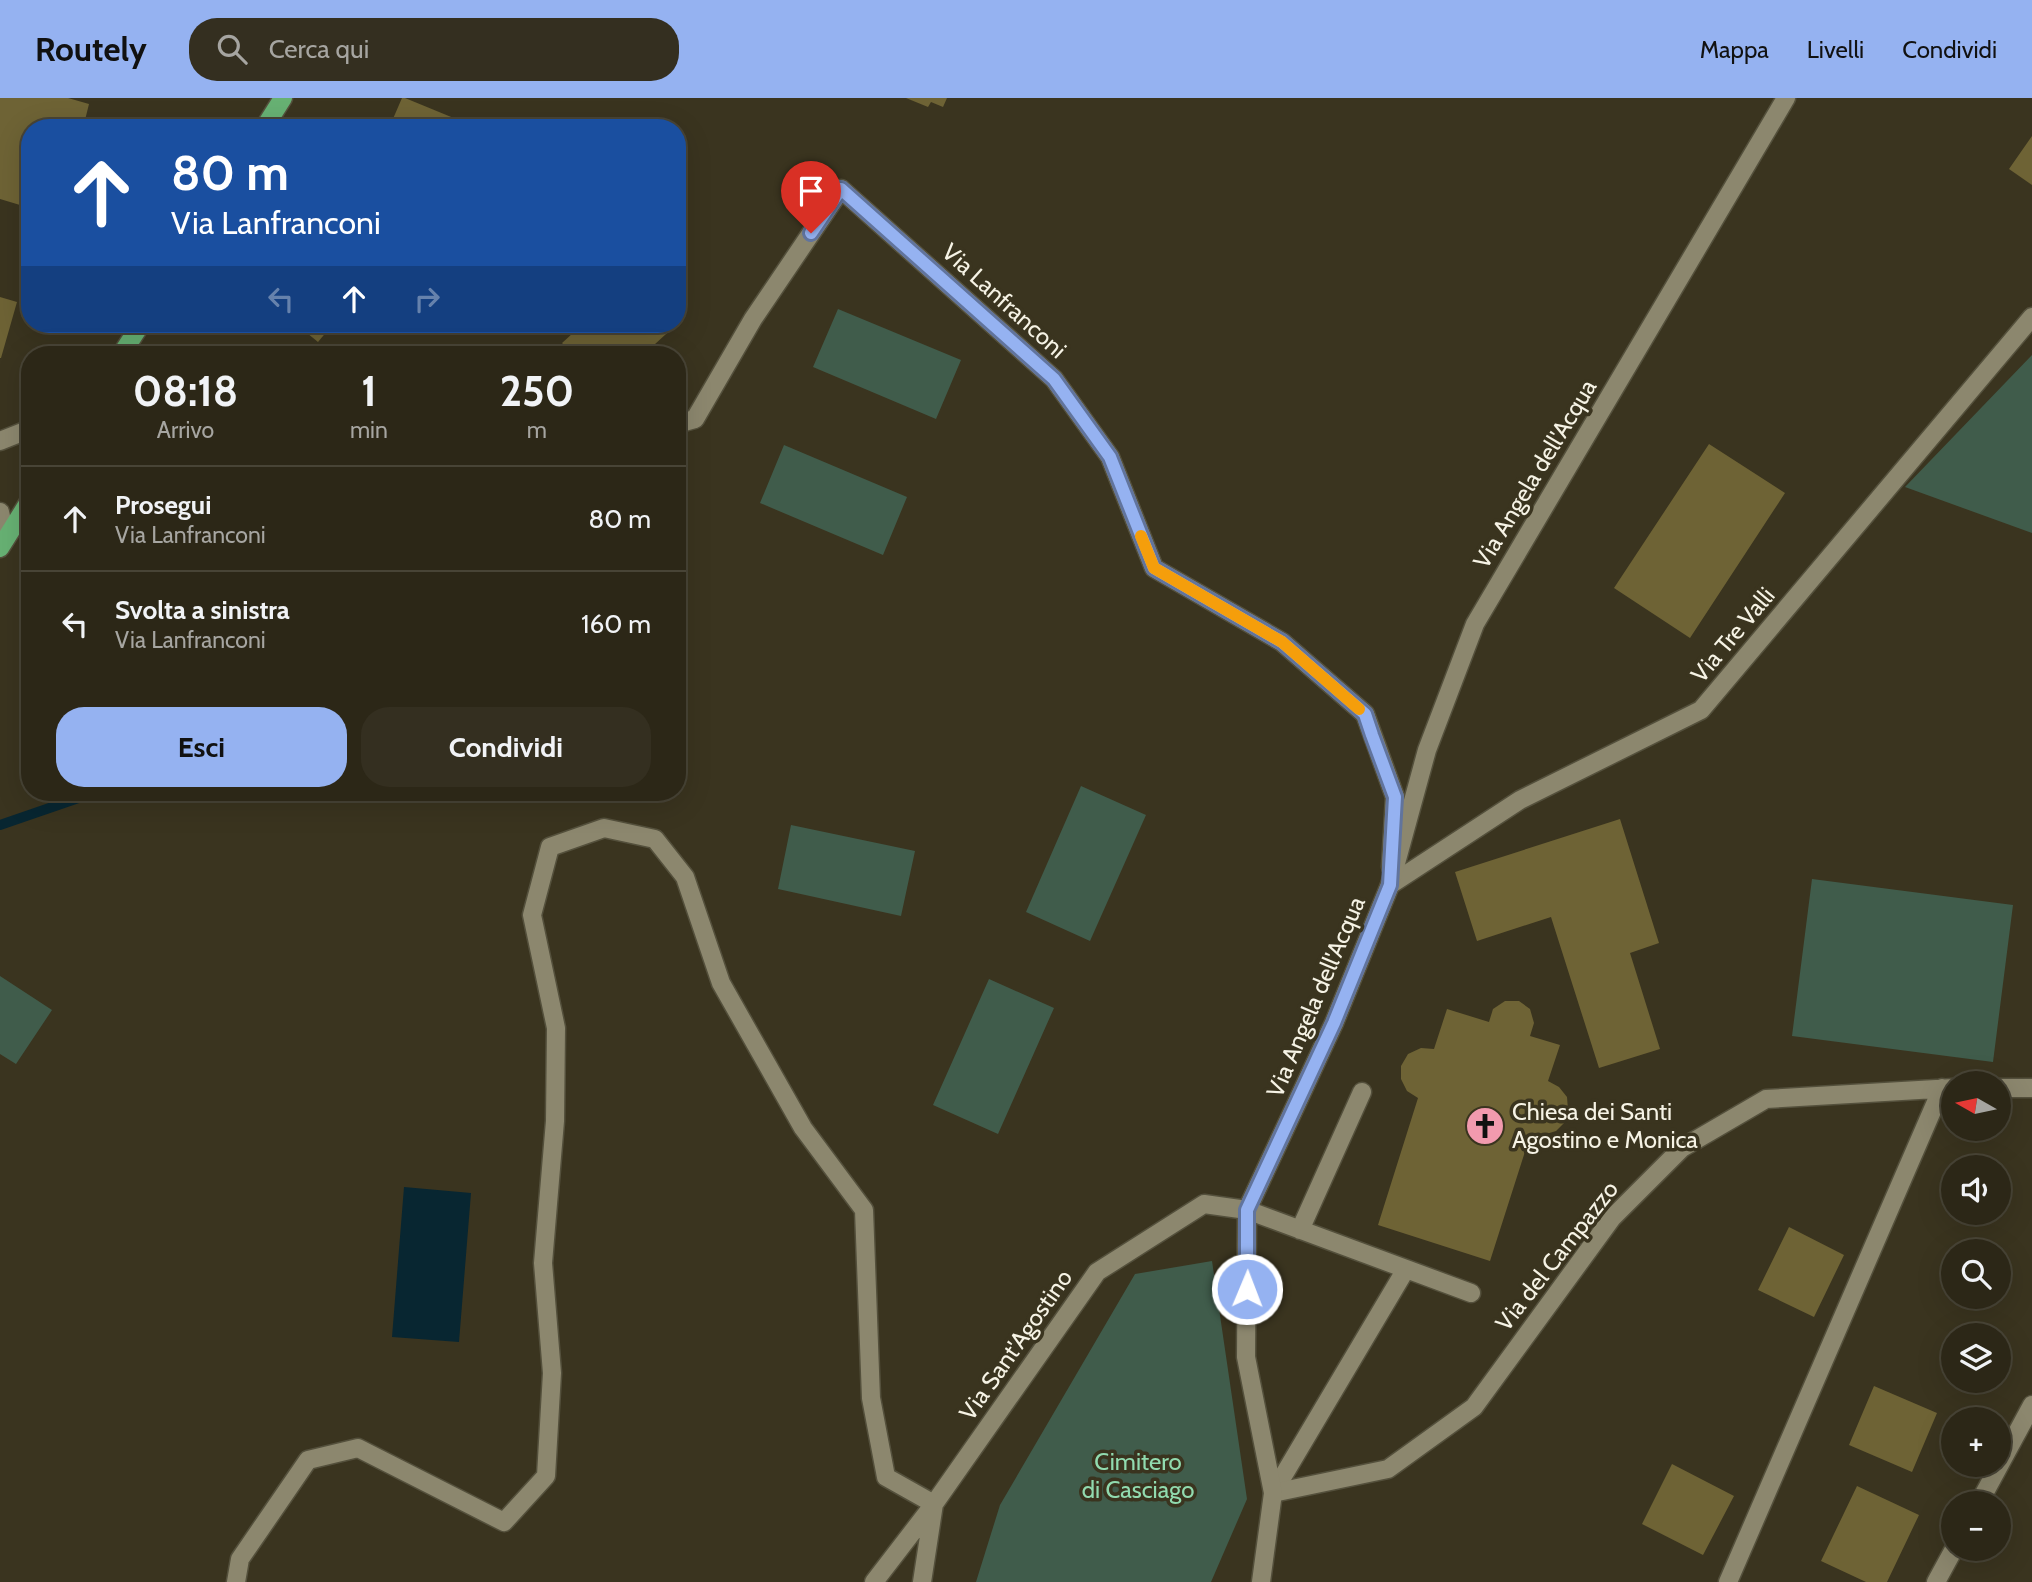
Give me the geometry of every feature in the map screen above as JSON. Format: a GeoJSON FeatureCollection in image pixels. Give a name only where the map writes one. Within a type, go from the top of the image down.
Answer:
{"type":"FeatureCollection","features":[{"type":"Feature","properties":{"kind":"main road"},"geometry":{"type":"LineString","coordinates":[[270,119],[283,98]]}},
{"type":"Feature","properties":{"kind":"main road"},"geometry":{"type":"LineString","coordinates":[[2,541],[21,513]]}},
{"type":"Feature","properties":{"kind":"street","name":"Via Angela dell'Acqua"},"geometry":{"type":"LineString","coordinates":[[1261,1582],[1273,1493],[1246,1357],[1247,1210],[1334,1023],[1390,885],[1427,750],[1475,624],[1786,98]]}},
{"type":"Feature","properties":{"kind":"street","name":"Via Lanfranconi"},"geometry":{"type":"LineString","coordinates":[[686,422],[695,419],[753,319],[841,189],[1054,379],[1110,457],[1154,568],[1282,642],[1365,714],[1395,797],[1390,885]]}},
{"type":"Feature","properties":{"kind":"street","name":"Via Tre Valli"},"geometry":{"type":"LineString","coordinates":[[1390,885],[1520,800],[1700,710],[2032,317]]}},
{"type":"Feature","properties":{"kind":"street"},"geometry":{"type":"LineString","coordinates":[[0,441],[21,433]]}},
{"type":"Feature","properties":{"kind":"street"},"geometry":{"type":"LineString","coordinates":[[0,512],[2,541]]}},
{"type":"Feature","properties":{"kind":"street"},"geometry":{"type":"LineString","coordinates":[[236,1582],[240,1559],[308,1460],[358,1448],[504,1522],[546,1476],[552,1373],[543,1263],[555,1121],[556,1028],[532,915],[550,847],[604,828],[655,839],[685,877],[720,983],[803,1128],[864,1210],[871,1398],[886,1477],[934,1504],[922,1582]]}},
{"type":"Feature","properties":{"kind":"street","name":"Via del Campazzo"},"geometry":{"type":"LineString","coordinates":[[1273,1493],[1388,1469],[1474,1407],[1612,1217],[1682,1148],[1766,1099],[1941,1088]]}},
{"type":"Feature","properties":{"kind":"street"},"geometry":{"type":"LineString","coordinates":[[2011,1088],[2032,1088]]}},
{"type":"Feature","properties":{"kind":"street"},"geometry":{"type":"LineString","coordinates":[[1300,1230],[1362,1092]]}},
{"type":"Feature","properties":{"kind":"street","name":"Via del Campazzo"},"geometry":{"type":"LineString","coordinates":[[1728,1582],[1941,1104]]}},
{"type":"Feature","properties":{"kind":"street","name":"Via Sant'Agostino"},"geometry":{"type":"LineString","coordinates":[[874,1582],[934,1504],[1097,1272],[1204,1204],[1247,1210],[1471,1293]]}},
{"type":"Feature","properties":{"kind":"street"},"geometry":{"type":"LineString","coordinates":[[1273,1493],[1406,1269]]}},
{"type":"Feature","properties":{"kind":"street"},"geometry":{"type":"LineString","coordinates":[[1985,1491],[2032,1405]]}},
{"type":"Feature","properties":{"kind":"street"},"geometry":{"type":"LineString","coordinates":[[1936,1582],[1947,1561]]}},
{"type":"Feature","properties":{"kind":"green space"},"geometry":{"type":"Polygon","coordinates":[[[838,309],[961,360],[936,419],[813,367],[838,309]]]}},
{"type":"Feature","properties":{"kind":"green space"},"geometry":{"type":"Polygon","coordinates":[[[2032,355],[2032,533],[1905,487],[2032,355]]]}},
{"type":"Feature","properties":{"kind":"green space"},"geometry":{"type":"Polygon","coordinates":[[[784,445],[907,497],[883,555],[760,503],[784,445]]]}},
{"type":"Feature","properties":{"kind":"green space"},"geometry":{"type":"Polygon","coordinates":[[[1081,786],[1146,815],[1090,941],[1026,912],[1081,786]]]}},
{"type":"Feature","properties":{"kind":"green space"},"geometry":{"type":"Polygon","coordinates":[[[791,825],[915,851],[901,916],[778,889],[791,825]]]}},
{"type":"Feature","properties":{"kind":"green space"},"geometry":{"type":"Polygon","coordinates":[[[1812,879],[2013,905],[1993,1062],[1792,1036],[1812,879]]]}},
{"type":"Feature","properties":{"kind":"green space"},"geometry":{"type":"Polygon","coordinates":[[[0,976],[52,1010],[16,1064],[0,1054],[0,976]]]}},
{"type":"Feature","properties":{"kind":"green space"},"geometry":{"type":"Polygon","coordinates":[[[989,979],[1054,1008],[998,1134],[933,1105],[989,979]]]}},
{"type":"Feature","properties":{"kind":"green space","name":"Cimitero di Casciago"},"geometry":{"type":"Polygon","coordinates":[[[1212,1261],[1247,1499],[1211,1582],[976,1582],[1000,1505],[1135,1274],[1212,1261]]]}},
{"type":"Feature","properties":{"kind":"water"},"geometry":{"type":"Polygon","coordinates":[[[404,1187],[471,1193],[459,1342],[392,1337],[404,1187]]]}},
{"type":"Feature","properties":{"kind":"building"},"geometry":{"type":"Polygon","coordinates":[[[0,98],[68,98],[89,104],[85,119],[21,119],[21,205],[0,199],[0,98]]]}},
{"type":"Feature","properties":{"kind":"building"},"geometry":{"type":"Polygon","coordinates":[[[402,98],[405,98],[456,119],[393,119],[402,98]]]}},
{"type":"Feature","properties":{"kind":"building"},"geometry":{"type":"Polygon","coordinates":[[[906,98],[947,98],[943,107],[931,102],[928,107],[906,98]]]}},
{"type":"Feature","properties":{"kind":"building"},"geometry":{"type":"Polygon","coordinates":[[[2032,136],[2032,185],[2009,169],[2032,136]]]}},
{"type":"Feature","properties":{"kind":"building"},"geometry":{"type":"Polygon","coordinates":[[[0,297],[17,302],[1,358],[0,358],[0,297]]]}},
{"type":"Feature","properties":{"kind":"building"},"geometry":{"type":"Polygon","coordinates":[[[307,333],[326,333],[318,342],[307,333]]]}},
{"type":"Feature","properties":{"kind":"building"},"geometry":{"type":"Polygon","coordinates":[[[573,333],[667,333],[653,346],[565,346],[562,343],[573,333]]]}},
{"type":"Feature","properties":{"kind":"building"},"geometry":{"type":"Polygon","coordinates":[[[1709,444],[1785,493],[1690,638],[1614,588],[1709,444]]]}},
{"type":"Feature","properties":{"kind":"building"},"geometry":{"type":"Polygon","coordinates":[[[1620,819],[1659,943],[1630,953],[1660,1049],[1599,1068],[1551,917],[1477,941],[1455,872],[1620,819]]]}},
{"type":"Feature","properties":{"kind":"building","name":"Chiesa dei Santi Agostino e Monica"},"geometry":{"type":"Polygon","coordinates":[[[1505,1001],[1519,1001],[1530,1009],[1534,1023],[1530,1036],[1560,1045],[1548,1081],[1559,1087],[1567,1097],[1568,1110],[1565,1122],[1556,1131],[1543,1135],[1531,1133],[1490,1261],[1378,1225],[1418,1098],[1407,1091],[1401,1079],[1401,1066],[1408,1054],[1421,1048],[1434,1049],[1447,1009],[1489,1022],[1493,1009],[1505,1001]]]}},
{"type":"Feature","properties":{"kind":"building"},"geometry":{"type":"Polygon","coordinates":[[[1789,1227],[1844,1255],[1814,1317],[1758,1290],[1789,1227]]]}},
{"type":"Feature","properties":{"kind":"building"},"geometry":{"type":"Polygon","coordinates":[[[1874,1386],[1937,1413],[1912,1472],[1849,1445],[1874,1386]]]}},
{"type":"Feature","properties":{"kind":"building"},"geometry":{"type":"Polygon","coordinates":[[[1672,1464],[1734,1496],[1703,1555],[1642,1524],[1672,1464]]]}},
{"type":"Feature","properties":{"kind":"building"},"geometry":{"type":"Polygon","coordinates":[[[1857,1486],[1919,1515],[1887,1582],[1866,1582],[1821,1561],[1857,1486]]]}},
{"type":"Feature","properties":{"kind":"waterway"},"geometry":{"type":"LineString","coordinates":[[0,825],[70,801]]}},
{"type":"Feature","properties":{"kind":"slow traffic"},"geometry":{"type":"LineString","coordinates":[[1141,536],[1154,568],[1282,642],[1359,709]]}},
{"type":"Feature","properties":{"kind":"place","name":"Chiesa dei Santi Agostino e Monica"},"geometry":{"type":"Point","coordinates":[1485,1126]}},
{"type":"Feature","properties":{"kind":"route"},"geometry":{"type":"LineString","coordinates":[[811,233],[841,189],[1054,379],[1110,457],[1154,568],[1282,642],[1365,714],[1395,797],[1390,885],[1334,1023],[1247,1210],[1247,1289]]}}]}
